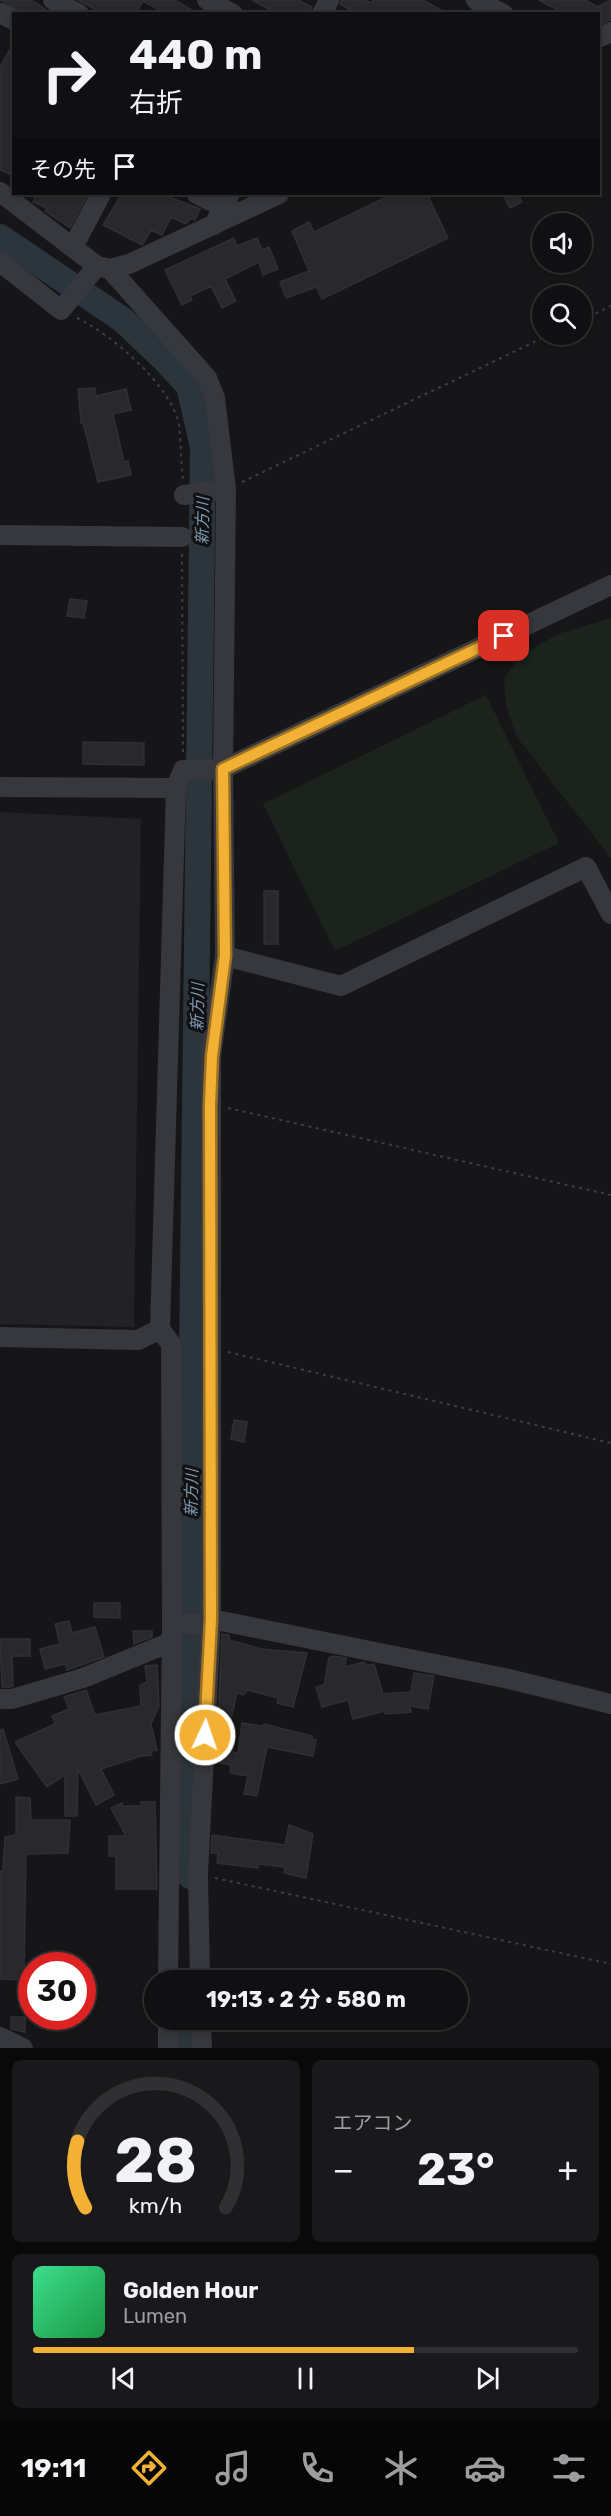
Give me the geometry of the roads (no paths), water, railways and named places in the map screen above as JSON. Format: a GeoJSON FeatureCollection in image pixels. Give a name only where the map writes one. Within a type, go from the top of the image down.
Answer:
{"type":"FeatureCollection","features":[{"type":"Feature","properties":{"kind":"street"},"geometry":{"type":"LineString","coordinates":[[53,0],[75,12]]}},
{"type":"Feature","properties":{"kind":"street"},"geometry":{"type":"LineString","coordinates":[[207,0],[229,12]]}},
{"type":"Feature","properties":{"kind":"street"},"geometry":{"type":"LineString","coordinates":[[477,0],[499,12]]}},
{"type":"Feature","properties":{"kind":"street"},"geometry":{"type":"LineString","coordinates":[[0,192],[22,200],[73,247],[104,268],[207,378],[215,398],[226,489],[216,770],[225,956],[212,1056],[210,1105],[212,1348],[198,1874],[200,1970]]}},
{"type":"Feature","properties":{"kind":"street"},"geometry":{"type":"LineString","coordinates":[[73,247],[100,195]]}},
{"type":"Feature","properties":{"kind":"street"},"geometry":{"type":"LineString","coordinates":[[199,195],[222,208]]}},
{"type":"Feature","properties":{"kind":"street"},"geometry":{"type":"LineString","coordinates":[[0,262],[61,310],[104,268],[129,264],[222,208],[275,195]]}},
{"type":"Feature","properties":{"kind":"street"},"geometry":{"type":"LineString","coordinates":[[184,495],[226,489]]}},
{"type":"Feature","properties":{"kind":"street"},"geometry":{"type":"LineString","coordinates":[[0,534],[182,537]]}},
{"type":"Feature","properties":{"kind":"street"},"geometry":{"type":"LineString","coordinates":[[0,787],[180,779],[216,770],[611,585]]}},
{"type":"Feature","properties":{"kind":"street"},"geometry":{"type":"LineString","coordinates":[[168,1970],[174,1630],[171,1344],[160,1329],[180,779]]}},
{"type":"Feature","properties":{"kind":"street"},"geometry":{"type":"LineString","coordinates":[[225,956],[341,986],[586,867],[611,914]]}},
{"type":"Feature","properties":{"kind":"street"},"geometry":{"type":"LineString","coordinates":[[0,1337],[138,1340],[160,1329]]}},
{"type":"Feature","properties":{"kind":"street"},"geometry":{"type":"LineString","coordinates":[[0,1699],[12,1699],[83,1678],[174,1630],[206,1622],[509,1679],[611,1704]]}},
{"type":"Feature","properties":{"kind":"street"},"geometry":{"type":"LineString","coordinates":[[168,2030],[168,2048]]}},
{"type":"Feature","properties":{"kind":"street"},"geometry":{"type":"LineString","coordinates":[[201,2030],[202,2048]]}},
{"type":"Feature","properties":{"kind":"street"},"geometry":{"type":"LineString","coordinates":[[0,2037],[23,2048]]}},
{"type":"Feature","properties":{"kind":"waterway","name":"新方川"},"geometry":{"type":"LineString","coordinates":[[0,237],[123,320],[164,359],[189,386],[203,447],[189,1605],[190,1876]]}},
{"type":"Feature","properties":{"kind":"waterway","name":"新方川"},"geometry":{"type":"LineString","coordinates":[[190,2030],[190,2048]]}}]}
